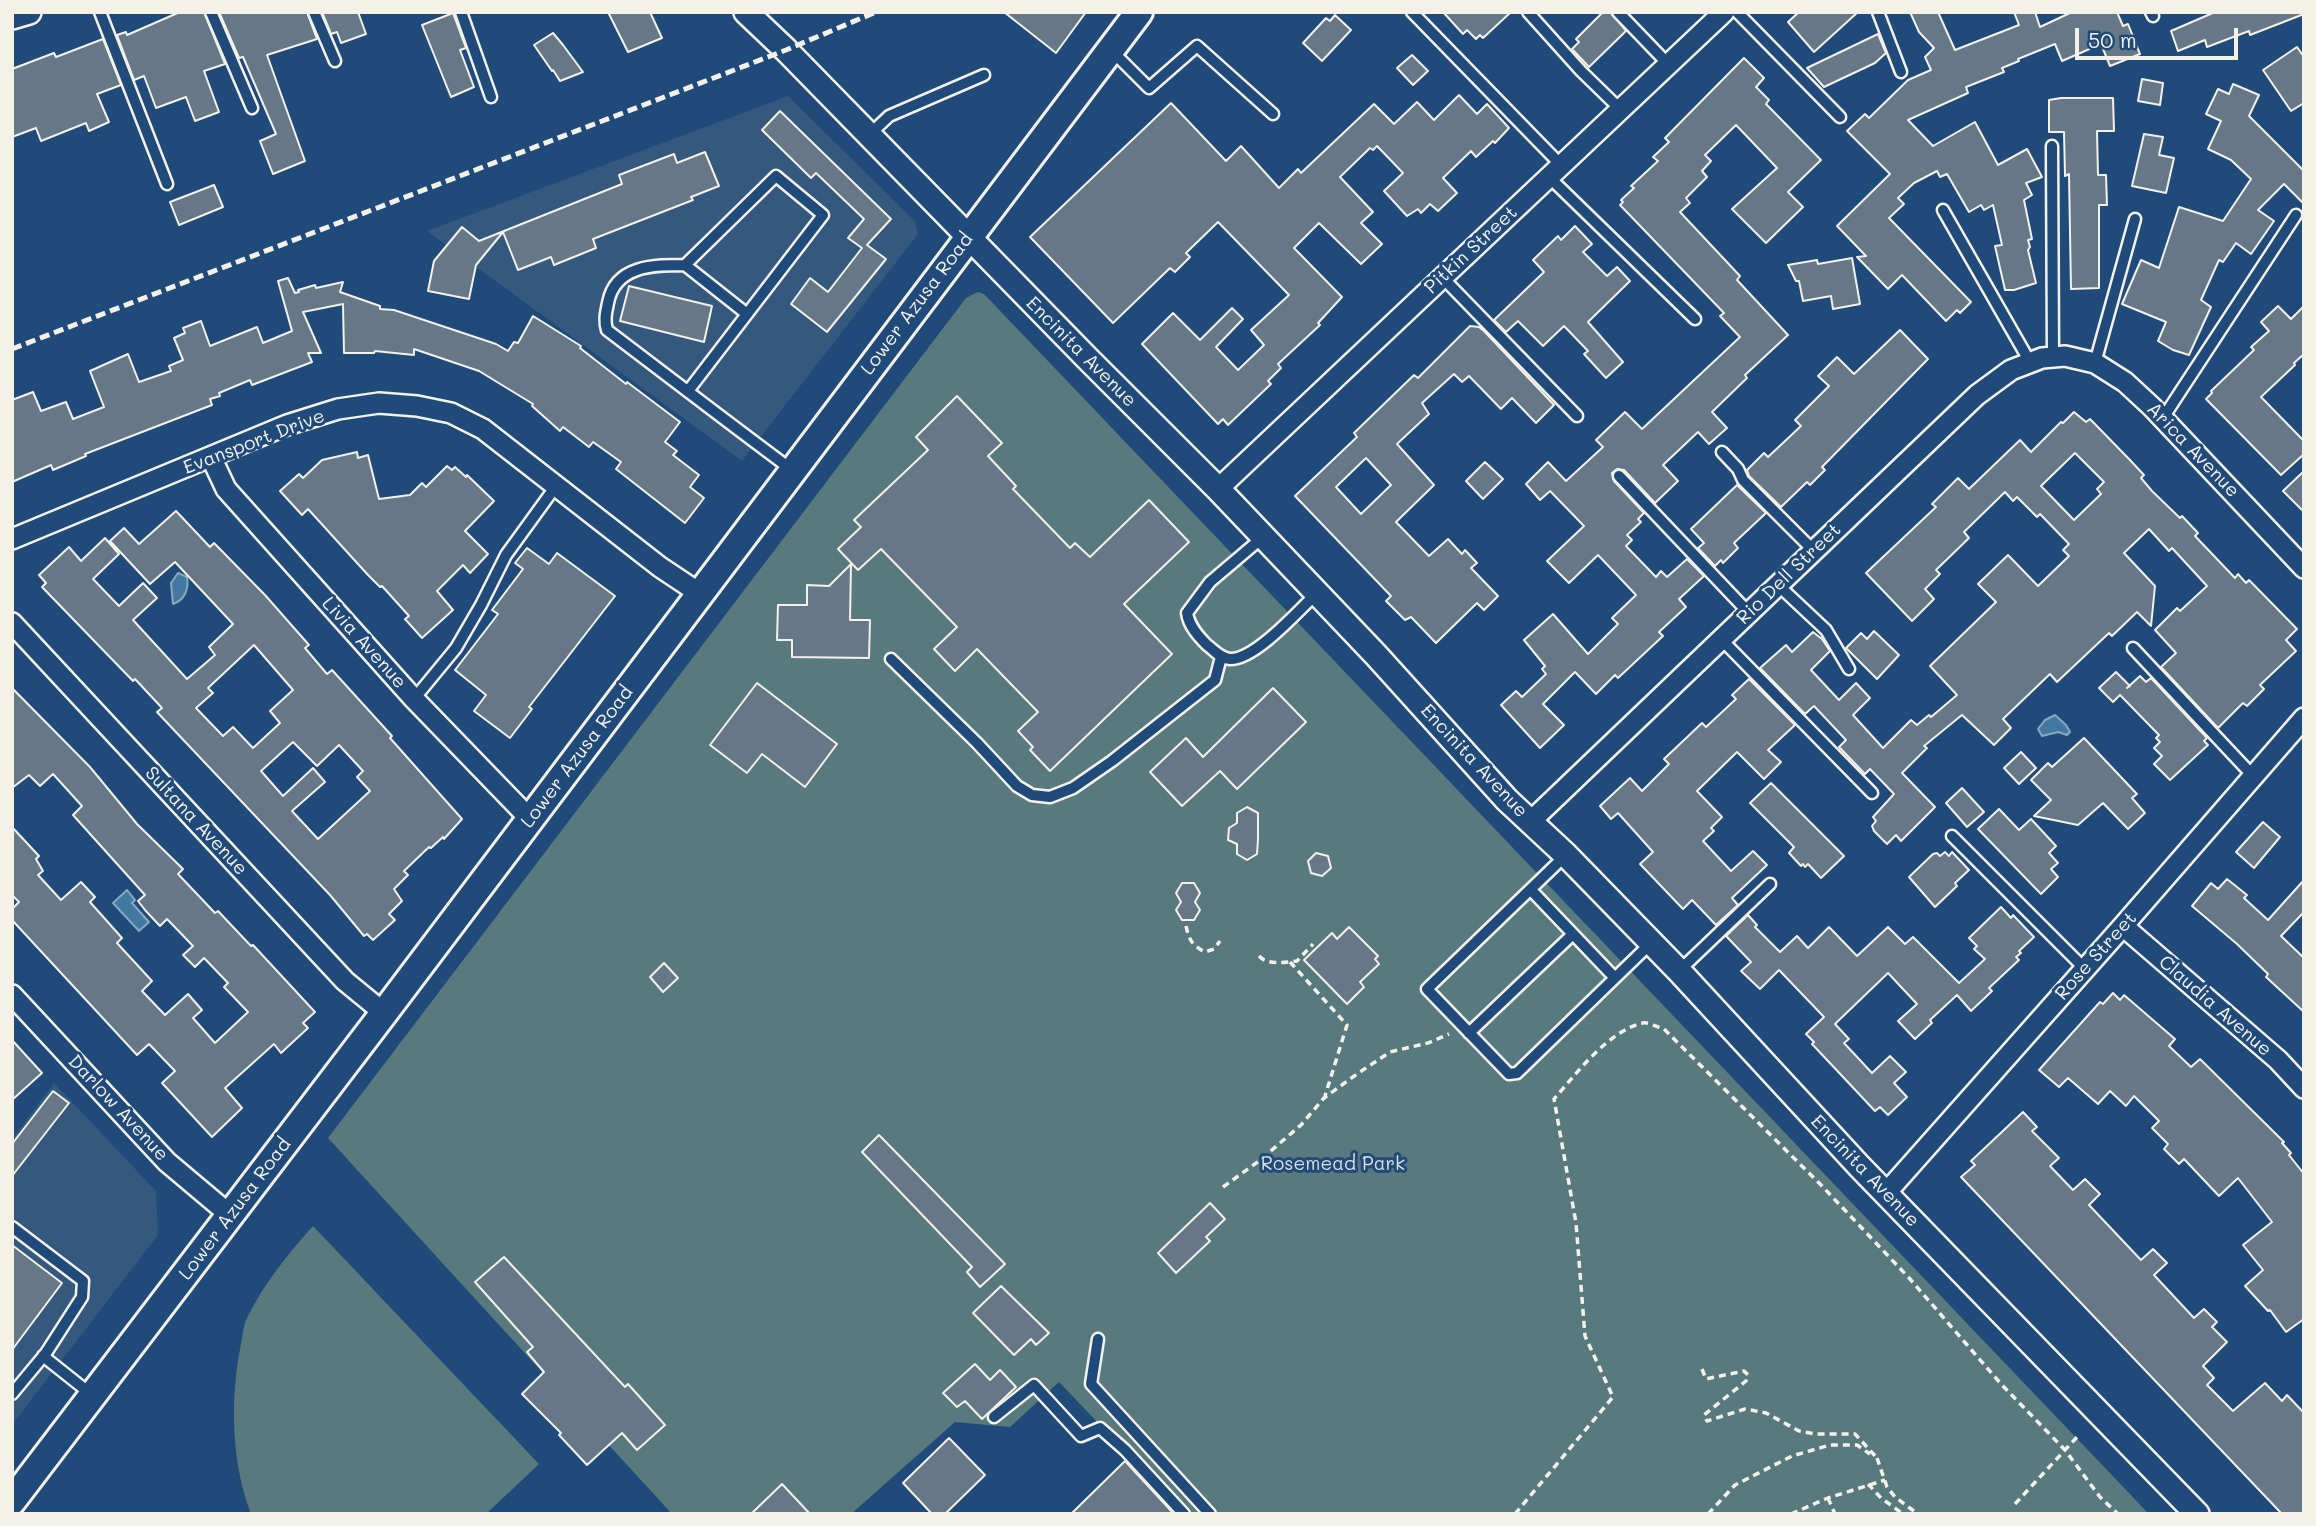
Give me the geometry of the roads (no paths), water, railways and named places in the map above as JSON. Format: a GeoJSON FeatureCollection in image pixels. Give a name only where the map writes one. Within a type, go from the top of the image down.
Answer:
{"type":"FeatureCollection","features":[{"type":"Feature","properties":{"kind":"main road","name":"Lower Azusa Road"},"geometry":{"type":"LineString","coordinates":[[12,1501],[384,1013],[1139,12]]}},
{"type":"Feature","properties":{"kind":"street"},"geometry":{"type":"LineString","coordinates":[[12,17],[30,12]]}},
{"type":"Feature","properties":{"kind":"street","name":"Encinita Avenue"},"geometry":{"type":"LineString","coordinates":[[746,12],[1218,489],[1530,822],[1566,855],[1679,971],[1886,1193],[2197,1514]]}},
{"type":"Feature","properties":{"kind":"street","name":"Pitkin Street"},"geometry":{"type":"LineString","coordinates":[[1218,489],[1724,12]]}},
{"type":"Feature","properties":{"kind":"street","name":"Rio Dell Street"},"geometry":{"type":"LineString","coordinates":[[1530,822],[1978,395],[2011,370],[2042,358],[2059,357]]}},
{"type":"Feature","properties":{"kind":"street","name":"Arica Avenue"},"geometry":{"type":"LineString","coordinates":[[2059,357],[2095,363],[2125,382],[2163,418],[2304,568]]}},
{"type":"Feature","properties":{"kind":"street","name":"Evansport Drive"},"geometry":{"type":"LineString","coordinates":[[12,539],[287,425],[338,409],[379,403],[451,413],[483,429],[660,567],[699,593]]}},
{"type":"Feature","properties":{"kind":"street","name":"Livia Avenue"},"geometry":{"type":"LineString","coordinates":[[211,457],[226,489],[414,698],[530,819]]}},
{"type":"Feature","properties":{"kind":"street","name":"Sultana Avenue"},"geometry":{"type":"LineString","coordinates":[[12,623],[345,981],[384,1013]]}},
{"type":"Feature","properties":{"kind":"street","name":"Rose Street"},"geometry":{"type":"LineString","coordinates":[[1886,1193],[2304,718]]}},
{"type":"Feature","properties":{"kind":"street","name":"Claudia Avenue"},"geometry":{"type":"LineString","coordinates":[[2123,926],[2278,1060],[2304,1088]]}},
{"type":"Feature","properties":{"kind":"street","name":"Darlow Avenue"},"geometry":{"type":"LineString","coordinates":[[12,995],[167,1162],[230,1215]]}},
{"type":"Feature","properties":{"kind":"lane"},"geometry":{"type":"LineString","coordinates":[[100,12],[167,184]]}},
{"type":"Feature","properties":{"kind":"lane"},"geometry":{"type":"LineString","coordinates":[[211,12],[252,108]]}},
{"type":"Feature","properties":{"kind":"lane"},"geometry":{"type":"LineString","coordinates":[[314,12],[334,61]]}},
{"type":"Feature","properties":{"kind":"lane"},"geometry":{"type":"LineString","coordinates":[[461,12],[491,97]]}},
{"type":"Feature","properties":{"kind":"lane"},"geometry":{"type":"LineString","coordinates":[[1412,12],[1555,171],[1695,319]]}},
{"type":"Feature","properties":{"kind":"lane"},"geometry":{"type":"LineString","coordinates":[[1528,12],[1581,71],[1620,109]]}},
{"type":"Feature","properties":{"kind":"lane"},"geometry":{"type":"LineString","coordinates":[[1618,12],[1668,64]]}},
{"type":"Feature","properties":{"kind":"lane"},"geometry":{"type":"LineString","coordinates":[[1737,12],[1840,117]]}},
{"type":"Feature","properties":{"kind":"lane"},"geometry":{"type":"LineString","coordinates":[[1878,12],[1901,72]]}},
{"type":"Feature","properties":{"kind":"lane"},"geometry":{"type":"LineString","coordinates":[[1111,51],[1149,88],[1196,46],[1273,114]]}},
{"type":"Feature","properties":{"kind":"lane"},"geometry":{"type":"LineString","coordinates":[[869,135],[889,116],[984,75]]}},
{"type":"Feature","properties":{"kind":"lane"},"geometry":{"type":"LineString","coordinates":[[2052,146],[2059,357]]}},
{"type":"Feature","properties":{"kind":"lane"},"geometry":{"type":"LineString","coordinates":[[685,265],[776,176],[823,215],[688,391]]}},
{"type":"Feature","properties":{"kind":"lane"},"geometry":{"type":"LineString","coordinates":[[1943,210],[2030,362]]}},
{"type":"Feature","properties":{"kind":"lane"},"geometry":{"type":"LineString","coordinates":[[2163,418],[2296,215]]}},
{"type":"Feature","properties":{"kind":"lane"},"geometry":{"type":"LineString","coordinates":[[2095,363],[2135,219]]}},
{"type":"Feature","properties":{"kind":"lane"},"geometry":{"type":"LineString","coordinates":[[747,314],[685,265],[655,265],[625,273],[610,294],[604,321],[607,330],[792,470]]}},
{"type":"Feature","properties":{"kind":"lane"},"geometry":{"type":"LineString","coordinates":[[1442,277],[1577,416]]}},
{"type":"Feature","properties":{"kind":"lane"},"geometry":{"type":"LineString","coordinates":[[1722,452],[1738,469],[1743,480],[1814,551]]}},
{"type":"Feature","properties":{"kind":"lane"},"geometry":{"type":"LineString","coordinates":[[1619,477],[1749,613]]}},
{"type":"Feature","properties":{"kind":"lane"},"geometry":{"type":"LineString","coordinates":[[414,698],[456,648],[506,555],[556,486]]}},
{"type":"Feature","properties":{"kind":"lane"},"geometry":{"type":"LineString","coordinates":[[1263,537],[1210,582],[1187,613],[1188,621],[1201,639],[1221,657],[1233,659],[1251,653],[1317,593]]}},
{"type":"Feature","properties":{"kind":"lane"},"geometry":{"type":"LineString","coordinates":[[1778,585],[1826,630],[1849,669]]}},
{"type":"Feature","properties":{"kind":"lane"},"geometry":{"type":"LineString","coordinates":[[1721,639],[1872,793]]}},
{"type":"Feature","properties":{"kind":"lane"},"geometry":{"type":"LineString","coordinates":[[2133,648],[2254,777]]}},
{"type":"Feature","properties":{"kind":"lane"},"geometry":{"type":"LineString","coordinates":[[891,659],[1017,786],[1031,795],[1050,797],[1073,788],[1112,761],[1209,685],[1215,680],[1221,657]]}},
{"type":"Feature","properties":{"kind":"lane"},"geometry":{"type":"LineString","coordinates":[[1952,836],[2085,969]]}},
{"type":"Feature","properties":{"kind":"lane"},"geometry":{"type":"LineString","coordinates":[[1566,855],[1427,989],[1509,1074],[1517,1073],[1651,942]]}},
{"type":"Feature","properties":{"kind":"lane"},"geometry":{"type":"LineString","coordinates":[[1679,971],[1770,884]]}},
{"type":"Feature","properties":{"kind":"lane"},"geometry":{"type":"LineString","coordinates":[[1531,890],[1615,978]]}},
{"type":"Feature","properties":{"kind":"lane"},"geometry":{"type":"LineString","coordinates":[[1469,1033],[1573,934]]}},
{"type":"Feature","properties":{"kind":"lane"},"geometry":{"type":"LineString","coordinates":[[12,1227],[83,1280],[82,1297],[43,1356],[12,1394]]}},
{"type":"Feature","properties":{"kind":"lane"},"geometry":{"type":"LineString","coordinates":[[1098,1339],[1091,1384],[1210,1514]]}},
{"type":"Feature","properties":{"kind":"lane"},"geometry":{"type":"LineString","coordinates":[[43,1356],[93,1395]]}},
{"type":"Feature","properties":{"kind":"lane"},"geometry":{"type":"LineString","coordinates":[[994,1417],[1034,1385],[1082,1436],[1100,1428],[1125,1450],[1184,1514]]}},
{"type":"Feature","properties":{"kind":"railway"},"geometry":{"type":"LineString","coordinates":[[12,349],[786,50],[876,12]]}},
{"type":"Feature","properties":{"kind":"park label","name":"Rosemead Park"},"geometry":{"type":"Point","coordinates":[1333,1164]}}]}
